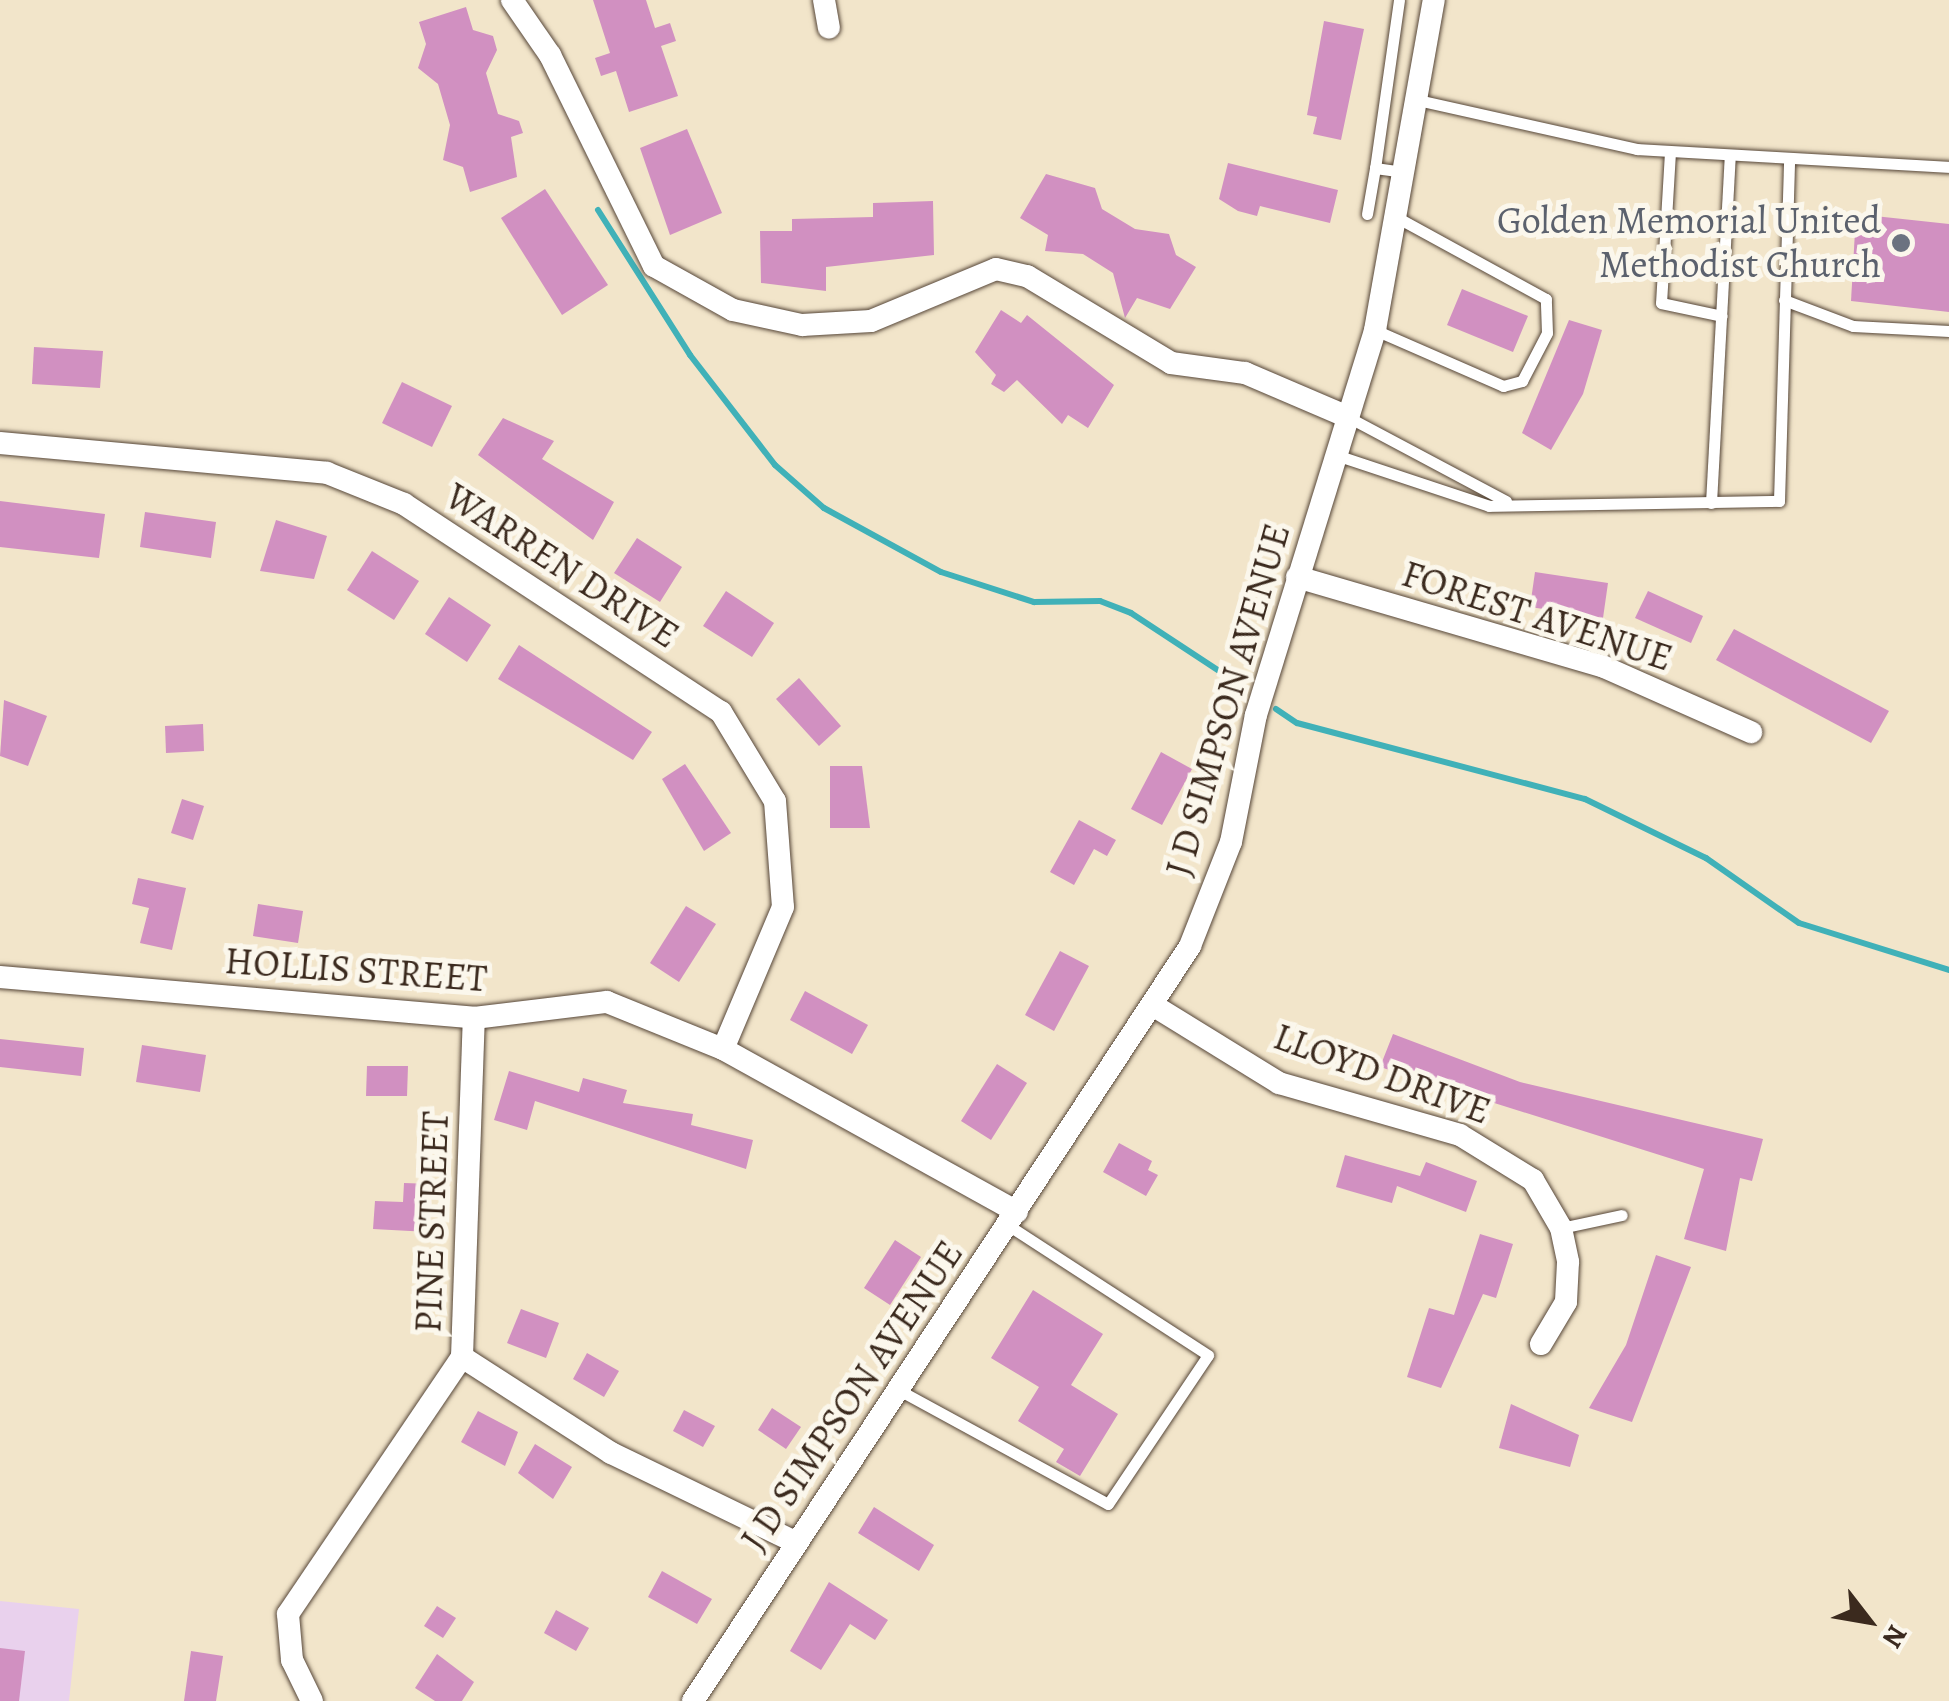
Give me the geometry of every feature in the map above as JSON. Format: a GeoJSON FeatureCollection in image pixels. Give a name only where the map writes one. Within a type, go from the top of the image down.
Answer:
{"type":"FeatureCollection","features":[{"type":"Feature","properties":{"kind":"street"},"geometry":{"type":"LineString","coordinates":[[512,0],[550,55],[654,266],[733,310],[836,327],[996,268],[1027,276],[1171,363],[1245,374],[1348,417]]}},
{"type":"Feature","properties":{"kind":"street"},"geometry":{"type":"LineString","coordinates":[[824,0],[829,28]]}},
{"type":"Feature","properties":{"kind":"street","name":"J D SIMPSON AVENUE"},"geometry":{"type":"LineString","coordinates":[[693,1701],[1154,1006],[1232,842],[1256,716],[1375,330],[1434,0]]}},
{"type":"Feature","properties":{"kind":"street","name":"WARREN DRIVE"},"geometry":{"type":"LineString","coordinates":[[0,443],[327,473],[404,504],[721,712],[776,801],[783,907],[723,1049]]}},
{"type":"Feature","properties":{"kind":"street","name":"FOREST AVENUE"},"geometry":{"type":"LineString","coordinates":[[1298,577],[1604,667],[1751,732]]}},
{"type":"Feature","properties":{"kind":"street","name":"HOLLIS STREET"},"geometry":{"type":"LineString","coordinates":[[0,977],[474,1018],[607,1002],[723,1049],[1012,1218]]}},
{"type":"Feature","properties":{"kind":"street","name":"LLOYD DRIVE"},"geometry":{"type":"LineString","coordinates":[[1154,1006],[1279,1082],[1460,1135],[1502,1156],[1533,1180],[1561,1228],[1566,1302],[1541,1344]]}},
{"type":"Feature","properties":{"kind":"street","name":"PINE STREET"},"geometry":{"type":"LineString","coordinates":[[312,1701],[292,1660],[288,1614],[462,1357],[474,1018]]}},
{"type":"Feature","properties":{"kind":"street"},"geometry":{"type":"LineString","coordinates":[[462,1357],[611,1453],[795,1542]]}},
{"type":"Feature","properties":{"kind":"lane"},"geometry":{"type":"LineString","coordinates":[[1367,214],[1398,0]]}},
{"type":"Feature","properties":{"kind":"lane"},"geometry":{"type":"LineString","coordinates":[[1418,100],[1670,152],[1949,168]]}},
{"type":"Feature","properties":{"kind":"lane"},"geometry":{"type":"LineString","coordinates":[[1670,152],[1661,303],[1722,316]]}},
{"type":"Feature","properties":{"kind":"lane"},"geometry":{"type":"LineString","coordinates":[[1711,503],[1730,156]]}},
{"type":"Feature","properties":{"kind":"lane"},"geometry":{"type":"LineString","coordinates":[[1336,455],[1489,506],[1506,500],[1549,508],[1635,499],[1779,502],[1789,160]]}},
{"type":"Feature","properties":{"kind":"lane"},"geometry":{"type":"LineString","coordinates":[[1375,168],[1405,172]]}},
{"type":"Feature","properties":{"kind":"lane"},"geometry":{"type":"LineString","coordinates":[[1375,330],[1503,386],[1522,381],[1547,333],[1546,298],[1396,217]]}},
{"type":"Feature","properties":{"kind":"lane"},"geometry":{"type":"LineString","coordinates":[[1784,300],[1853,326],[1949,331]]}},
{"type":"Feature","properties":{"kind":"lane"},"geometry":{"type":"LineString","coordinates":[[1348,417],[1496,487],[1506,500]]}},
{"type":"Feature","properties":{"kind":"lane"},"geometry":{"type":"LineString","coordinates":[[1561,1228],[1622,1214]]}},
{"type":"Feature","properties":{"kind":"lane"},"geometry":{"type":"LineString","coordinates":[[897,1390],[1108,1504],[1208,1355],[1012,1218]]}},
{"type":"Feature","properties":{"kind":"shaded area"},"geometry":{"type":"Polygon","coordinates":[[[0,1601],[79,1609],[69,1701],[0,1701],[0,1601]]]}},
{"type":"Feature","properties":{"kind":"building"},"geometry":{"type":"Polygon","coordinates":[[[593,0],[646,0],[655,28],[670,23],[676,41],[661,46],[678,96],[629,112],[616,71],[601,76],[595,58],[610,53],[593,0]]]}},
{"type":"Feature","properties":{"kind":"building"},"geometry":{"type":"Polygon","coordinates":[[[466,7],[473,30],[493,36],[497,50],[486,73],[498,114],[519,121],[523,133],[511,137],[517,177],[470,192],[463,167],[443,160],[450,125],[438,84],[418,68],[426,44],[419,22],[466,7]]]}},
{"type":"Feature","properties":{"kind":"building"},"geometry":{"type":"Polygon","coordinates":[[[1324,21],[1364,29],[1341,140],[1313,134],[1317,117],[1307,115],[1324,21]]]}},
{"type":"Feature","properties":{"kind":"building"},"geometry":{"type":"Polygon","coordinates":[[[687,129],[722,213],[670,235],[640,148],[687,129]]]}},
{"type":"Feature","properties":{"kind":"building"},"geometry":{"type":"Polygon","coordinates":[[[1228,163],[1338,190],[1330,223],[1260,206],[1257,216],[1238,211],[1219,199],[1228,163]]]}},
{"type":"Feature","properties":{"kind":"building"},"geometry":{"type":"Polygon","coordinates":[[[1046,174],[1095,188],[1102,209],[1135,229],[1169,234],[1176,255],[1196,267],[1170,309],[1137,298],[1125,318],[1113,273],[1083,254],[1045,251],[1048,235],[1020,218],[1046,174]]]}},
{"type":"Feature","properties":{"kind":"building"},"geometry":{"type":"Polygon","coordinates":[[[545,189],[608,285],[562,315],[501,218],[545,189]]]}},
{"type":"Feature","properties":{"kind":"building"},"geometry":{"type":"Polygon","coordinates":[[[933,201],[934,255],[826,267],[826,291],[761,283],[760,231],[792,231],[792,219],[873,217],[873,203],[933,201]]]}},
{"type":"Feature","properties":{"kind":"building","name":"Golden Memorial United Methodist Church"},"geometry":{"type":"Polygon","coordinates":[[[1856,214],[1949,224],[1949,312],[1851,301],[1856,214]]]}},
{"type":"Feature","properties":{"kind":"building"},"geometry":{"type":"Polygon","coordinates":[[[1462,289],[1528,316],[1513,352],[1447,325],[1462,289]]]}},
{"type":"Feature","properties":{"kind":"building"},"geometry":{"type":"Polygon","coordinates":[[[1001,310],[1021,323],[1027,315],[1114,385],[1088,428],[1068,415],[1062,424],[1017,380],[1004,392],[991,384],[996,375],[975,352],[1001,310]]]}},
{"type":"Feature","properties":{"kind":"building"},"geometry":{"type":"Polygon","coordinates":[[[1569,320],[1602,330],[1583,394],[1551,450],[1522,433],[1569,320]]]}},
{"type":"Feature","properties":{"kind":"building"},"geometry":{"type":"Polygon","coordinates":[[[34,347],[103,351],[100,388],[32,384],[34,347]]]}},
{"type":"Feature","properties":{"kind":"building"},"geometry":{"type":"Polygon","coordinates":[[[402,382],[452,406],[432,447],[382,423],[402,382]]]}},
{"type":"Feature","properties":{"kind":"building"},"geometry":{"type":"Polygon","coordinates":[[[503,418],[554,441],[542,459],[614,502],[593,540],[478,455],[503,418]]]}},
{"type":"Feature","properties":{"kind":"building"},"geometry":{"type":"Polygon","coordinates":[[[0,501],[105,514],[99,558],[0,547],[0,501]]]}},
{"type":"Feature","properties":{"kind":"building"},"geometry":{"type":"Polygon","coordinates":[[[145,512],[216,522],[211,558],[140,547],[145,512]]]}},
{"type":"Feature","properties":{"kind":"building"},"geometry":{"type":"Polygon","coordinates":[[[276,520],[327,536],[314,579],[260,571],[276,520]]]}},
{"type":"Feature","properties":{"kind":"building"},"geometry":{"type":"Polygon","coordinates":[[[637,538],[682,567],[660,602],[614,573],[637,538]]]}},
{"type":"Feature","properties":{"kind":"building"},"geometry":{"type":"Polygon","coordinates":[[[372,551],[419,581],[394,620],[347,590],[372,551]]]}},
{"type":"Feature","properties":{"kind":"building"},"geometry":{"type":"Polygon","coordinates":[[[1535,572],[1608,583],[1603,618],[1530,607],[1535,572]]]}},
{"type":"Feature","properties":{"kind":"building"},"geometry":{"type":"Polygon","coordinates":[[[726,591],[774,623],[752,657],[703,626],[726,591]]]}},
{"type":"Feature","properties":{"kind":"building"},"geometry":{"type":"Polygon","coordinates":[[[1648,591],[1703,616],[1691,643],[1635,618],[1648,591]]]}},
{"type":"Feature","properties":{"kind":"building"},"geometry":{"type":"Polygon","coordinates":[[[449,597],[491,625],[467,662],[425,634],[449,597]]]}},
{"type":"Feature","properties":{"kind":"building"},"geometry":{"type":"Polygon","coordinates":[[[1734,629],[1889,711],[1871,743],[1716,660],[1734,629]]]}},
{"type":"Feature","properties":{"kind":"building"},"geometry":{"type":"Polygon","coordinates":[[[519,645],[652,732],[633,760],[498,679],[519,645]]]}},
{"type":"Feature","properties":{"kind":"building"},"geometry":{"type":"Polygon","coordinates":[[[799,678],[841,726],[819,746],[776,699],[799,678]]]}},
{"type":"Feature","properties":{"kind":"building"},"geometry":{"type":"Polygon","coordinates":[[[4,700],[47,716],[28,766],[0,756],[4,700]]]}},
{"type":"Feature","properties":{"kind":"building"},"geometry":{"type":"Polygon","coordinates":[[[203,724],[204,751],[166,753],[165,726],[203,724]]]}},
{"type":"Feature","properties":{"kind":"building"},"geometry":{"type":"Polygon","coordinates":[[[1161,752],[1192,769],[1162,825],[1131,809],[1161,752]]]}},
{"type":"Feature","properties":{"kind":"building"},"geometry":{"type":"Polygon","coordinates":[[[685,764],[731,833],[704,851],[662,779],[685,764]]]}},
{"type":"Feature","properties":{"kind":"building"},"geometry":{"type":"Polygon","coordinates":[[[830,766],[862,766],[870,828],[830,828],[830,766]]]}},
{"type":"Feature","properties":{"kind":"building"},"geometry":{"type":"Polygon","coordinates":[[[182,799],[204,806],[193,840],[171,833],[182,799]]]}},
{"type":"Feature","properties":{"kind":"building"},"geometry":{"type":"Polygon","coordinates":[[[1079,820],[1116,840],[1107,856],[1094,849],[1074,885],[1050,872],[1079,820]]]}},
{"type":"Feature","properties":{"kind":"building"},"geometry":{"type":"Polygon","coordinates":[[[138,878],[186,888],[172,950],[140,943],[149,908],[132,904],[138,878]]]}},
{"type":"Feature","properties":{"kind":"building"},"geometry":{"type":"Polygon","coordinates":[[[258,904],[303,911],[298,943],[253,936],[258,904]]]}},
{"type":"Feature","properties":{"kind":"building"},"geometry":{"type":"Polygon","coordinates":[[[686,906],[716,924],[679,982],[650,963],[686,906]]]}},
{"type":"Feature","properties":{"kind":"building"},"geometry":{"type":"Polygon","coordinates":[[[1060,951],[1089,966],[1054,1031],[1025,1015],[1060,951]]]}},
{"type":"Feature","properties":{"kind":"building"},"geometry":{"type":"Polygon","coordinates":[[[805,991],[868,1025],[852,1054],[790,1020],[805,991]]]}},
{"type":"Feature","properties":{"kind":"building"},"geometry":{"type":"Polygon","coordinates":[[[1393,1034],[1520,1082],[1763,1139],[1752,1181],[1740,1178],[1726,1251],[1684,1239],[1704,1169],[1380,1067],[1393,1034]]]}},
{"type":"Feature","properties":{"kind":"building"},"geometry":{"type":"Polygon","coordinates":[[[0,1039],[84,1048],[81,1076],[0,1067],[0,1039]]]}},
{"type":"Feature","properties":{"kind":"building"},"geometry":{"type":"Polygon","coordinates":[[[142,1045],[206,1055],[200,1092],[136,1082],[142,1045]]]}},
{"type":"Feature","properties":{"kind":"building"},"geometry":{"type":"Polygon","coordinates":[[[997,1064],[1027,1083],[991,1140],[961,1121],[997,1064]]]}},
{"type":"Feature","properties":{"kind":"building"},"geometry":{"type":"Polygon","coordinates":[[[367,1066],[408,1066],[407,1096],[366,1096],[367,1066]]]}},
{"type":"Feature","properties":{"kind":"building"},"geometry":{"type":"Polygon","coordinates":[[[509,1071],[579,1092],[583,1078],[627,1090],[623,1103],[693,1114],[691,1125],[753,1140],[746,1169],[535,1101],[527,1130],[494,1120],[509,1071]]]}},
{"type":"Feature","properties":{"kind":"building"},"geometry":{"type":"Polygon","coordinates":[[[1119,1143],[1152,1161],[1148,1170],[1158,1175],[1146,1196],[1103,1172],[1119,1143]]]}},
{"type":"Feature","properties":{"kind":"building"},"geometry":{"type":"Polygon","coordinates":[[[1345,1155],[1420,1176],[1426,1162],[1477,1181],[1466,1212],[1397,1186],[1392,1203],[1336,1187],[1345,1155]]]}},
{"type":"Feature","properties":{"kind":"building"},"geometry":{"type":"Polygon","coordinates":[[[404,1183],[432,1184],[429,1232],[373,1229],[375,1201],[403,1202],[404,1183]]]}},
{"type":"Feature","properties":{"kind":"building"},"geometry":{"type":"Polygon","coordinates":[[[1480,1234],[1513,1244],[1496,1298],[1483,1294],[1441,1388],[1407,1377],[1429,1308],[1454,1315],[1480,1234]]]}},
{"type":"Feature","properties":{"kind":"building"},"geometry":{"type":"Polygon","coordinates":[[[895,1240],[921,1257],[890,1305],[864,1288],[895,1240]]]}},
{"type":"Feature","properties":{"kind":"building"},"geometry":{"type":"Polygon","coordinates":[[[1656,1255],[1691,1267],[1632,1422],[1589,1408],[1626,1345],[1656,1255]]]}},
{"type":"Feature","properties":{"kind":"building"},"geometry":{"type":"Polygon","coordinates":[[[1033,1290],[1103,1334],[1071,1385],[1118,1414],[1080,1476],[1056,1462],[1064,1449],[1018,1421],[1039,1387],[991,1358],[1033,1290]]]}},
{"type":"Feature","properties":{"kind":"building"},"geometry":{"type":"Polygon","coordinates":[[[521,1309],[559,1323],[546,1358],[507,1343],[521,1309]]]}},
{"type":"Feature","properties":{"kind":"building"},"geometry":{"type":"Polygon","coordinates":[[[587,1353],[619,1371],[604,1397],[573,1379],[587,1353]]]}},
{"type":"Feature","properties":{"kind":"building"},"geometry":{"type":"Polygon","coordinates":[[[1511,1404],[1579,1435],[1570,1467],[1499,1448],[1511,1404]]]}},
{"type":"Feature","properties":{"kind":"building"},"geometry":{"type":"Polygon","coordinates":[[[772,1408],[801,1427],[786,1449],[758,1430],[772,1408]]]}},
{"type":"Feature","properties":{"kind":"building"},"geometry":{"type":"Polygon","coordinates":[[[684,1410],[715,1426],[703,1447],[673,1431],[684,1410]]]}},
{"type":"Feature","properties":{"kind":"building"},"geometry":{"type":"Polygon","coordinates":[[[478,1411],[518,1432],[505,1466],[461,1442],[478,1411]]]}},
{"type":"Feature","properties":{"kind":"building"},"geometry":{"type":"Polygon","coordinates":[[[535,1444],[572,1467],[553,1499],[518,1473],[535,1444]]]}},
{"type":"Feature","properties":{"kind":"building"},"geometry":{"type":"Polygon","coordinates":[[[874,1507],[934,1545],[919,1571],[858,1533],[874,1507]]]}},
{"type":"Feature","properties":{"kind":"building"},"geometry":{"type":"Polygon","coordinates":[[[662,1571],[712,1599],[697,1624],[648,1597],[662,1571]]]}},
{"type":"Feature","properties":{"kind":"building"},"geometry":{"type":"Polygon","coordinates":[[[829,1582],[888,1620],[875,1640],[850,1624],[821,1670],[790,1651],[829,1582]]]}},
{"type":"Feature","properties":{"kind":"building"},"geometry":{"type":"Polygon","coordinates":[[[437,1606],[456,1618],[443,1638],[424,1626],[437,1606]]]}},
{"type":"Feature","properties":{"kind":"building"},"geometry":{"type":"Polygon","coordinates":[[[556,1610],[589,1628],[576,1651],[544,1633],[556,1610]]]}},
{"type":"Feature","properties":{"kind":"building"},"geometry":{"type":"Polygon","coordinates":[[[0,1648],[25,1651],[19,1701],[0,1701],[0,1648]]]}},
{"type":"Feature","properties":{"kind":"building"},"geometry":{"type":"Polygon","coordinates":[[[191,1651],[223,1656],[216,1701],[184,1701],[191,1651]]]}},
{"type":"Feature","properties":{"kind":"building"},"geometry":{"type":"Polygon","coordinates":[[[437,1654],[474,1682],[462,1701],[435,1701],[415,1688],[437,1654]]]}},
{"type":"Feature","properties":{"kind":"waterway"},"geometry":{"type":"LineString","coordinates":[[598,210],[690,355],[775,465],[824,508],[941,572],[1034,602],[1100,601],[1131,613],[1245,688]]}},
{"type":"Feature","properties":{"kind":"waterway"},"geometry":{"type":"LineString","coordinates":[[1276,709],[1297,723],[1585,799],[1706,858],[1799,923],[1949,970]]}},
{"type":"Feature","properties":{"kind":"place","name":"Golden Memorial United Methodist Church"},"geometry":{"type":"Point","coordinates":[1901,243]}}]}
